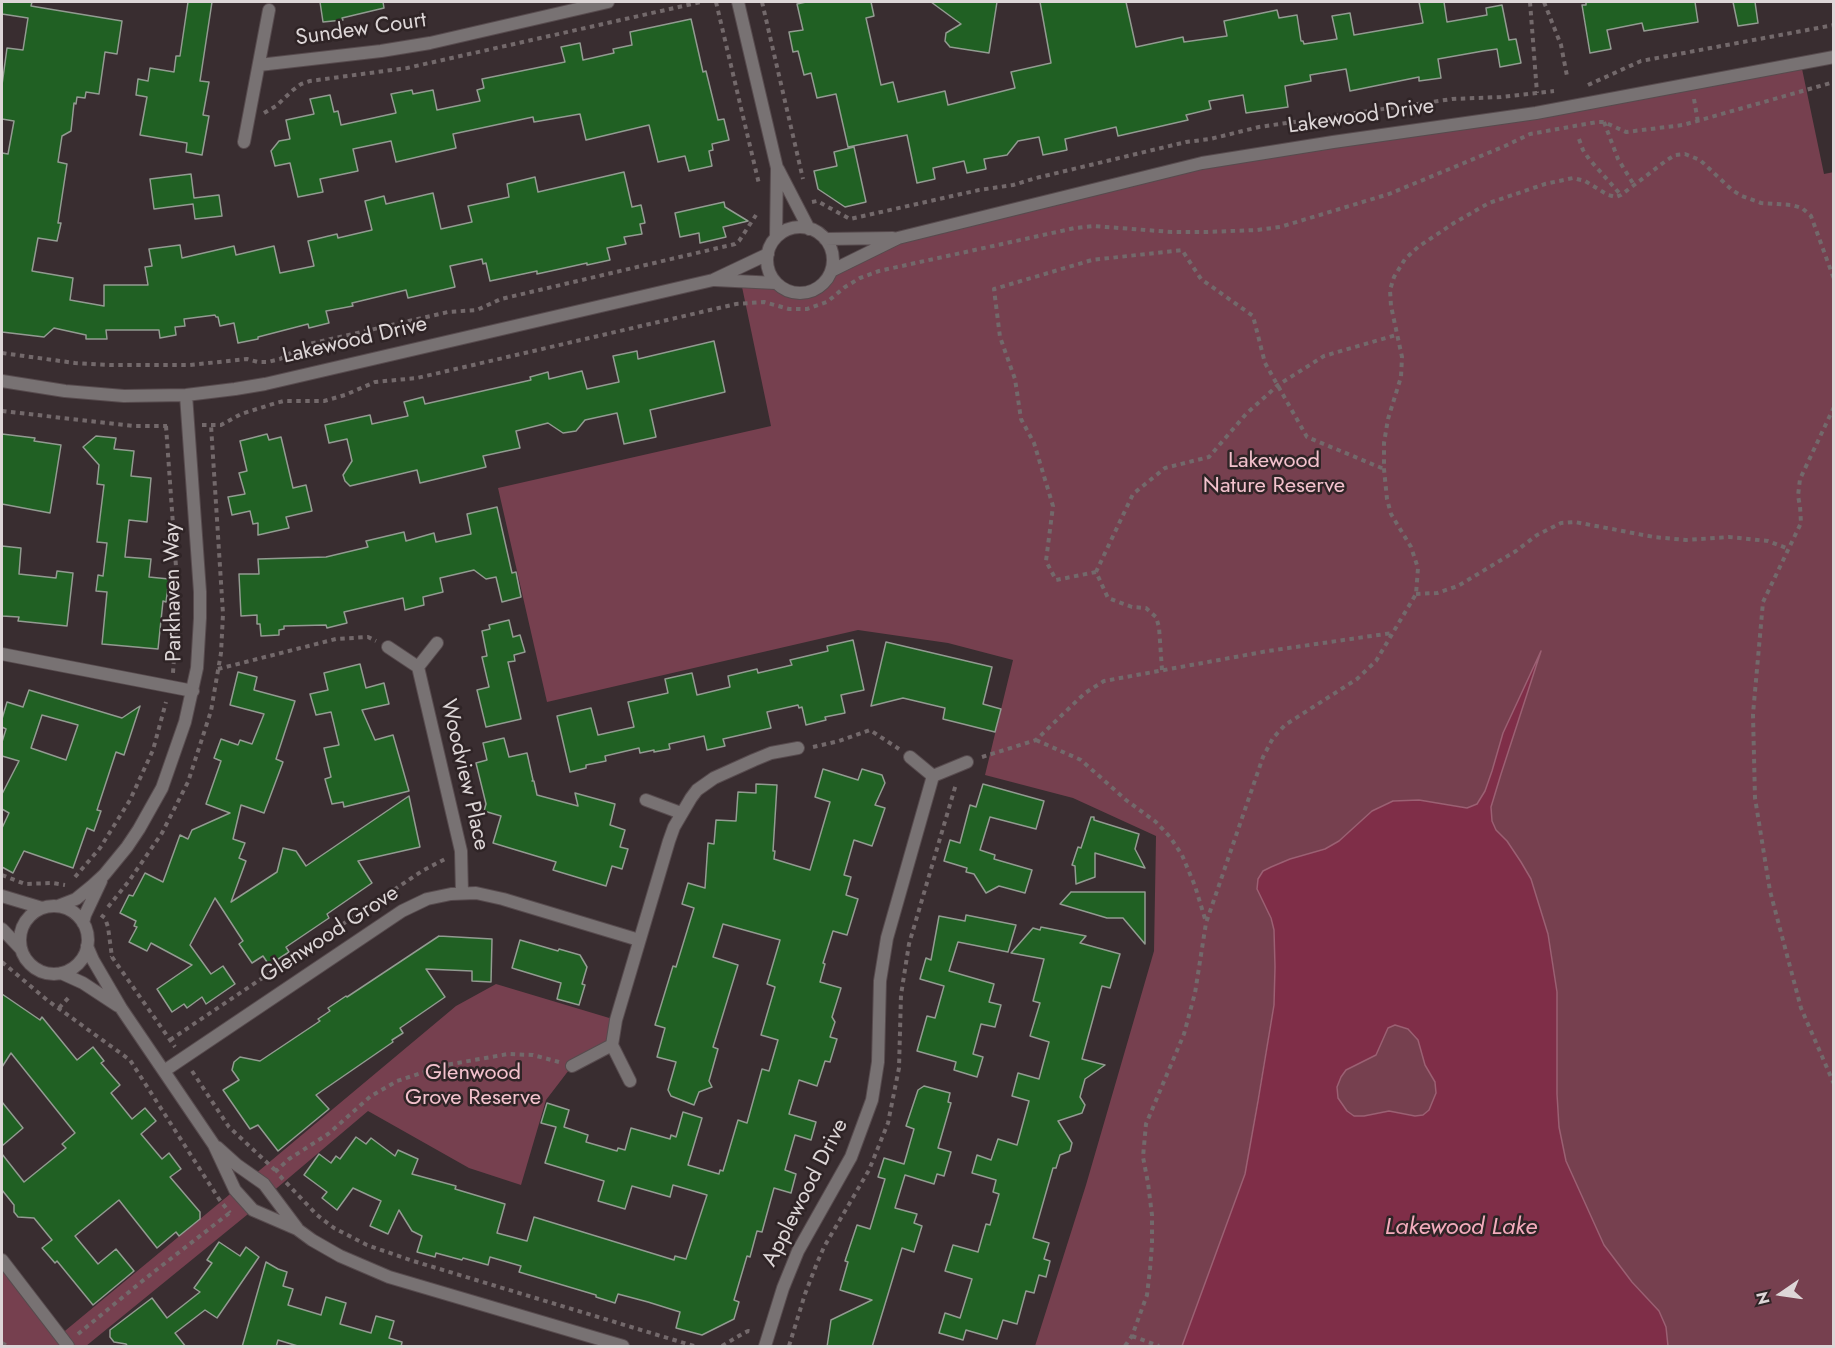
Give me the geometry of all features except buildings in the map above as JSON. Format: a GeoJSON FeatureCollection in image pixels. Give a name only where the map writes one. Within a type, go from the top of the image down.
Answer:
{"type":"FeatureCollection","features":[{"type":"Feature","properties":{"kind":"street","name":"Sundew Court"},"geometry":{"type":"LineString","coordinates":[[259,65],[430,43],[608,2]]}},
{"type":"Feature","properties":{"kind":"street"},"geometry":{"type":"LineString","coordinates":[[738,2],[777,168],[776,237]]}},
{"type":"Feature","properties":{"kind":"street","name":"Sundew Court"},"geometry":{"type":"LineString","coordinates":[[244,142],[268,10]]}},
{"type":"Feature","properties":{"kind":"street","name":"Lakewood Drive"},"geometry":{"type":"LineString","coordinates":[[831,271],[898,238],[1202,163],[1525,115],[1833,57]]}},
{"type":"Feature","properties":{"kind":"street"},"geometry":{"type":"LineString","coordinates":[[777,168],[810,229],[825,239],[831,249],[833,260],[826,281],[818,288],[807,293],[785,290],[770,274],[767,264],[771,245],[776,237],[792,228],[810,229]]}},
{"type":"Feature","properties":{"kind":"street","name":"Lakewood Drive"},"geometry":{"type":"LineString","coordinates":[[825,239],[898,238]]}},
{"type":"Feature","properties":{"kind":"street","name":"Lakewood Drive"},"geometry":{"type":"LineString","coordinates":[[2,381],[98,394],[186,395],[266,384],[713,280],[768,254]]}},
{"type":"Feature","properties":{"kind":"street","name":"Lakewood Drive"},"geometry":{"type":"LineString","coordinates":[[713,280],[776,283]]}},
{"type":"Feature","properties":{"kind":"street","name":"Parkhaven Way"},"geometry":{"type":"LineString","coordinates":[[83,923],[104,875],[139,829],[162,788],[180,738],[192,691],[199,644],[200,592],[186,395]]}},
{"type":"Feature","properties":{"kind":"street"},"geometry":{"type":"LineString","coordinates":[[388,646],[418,667],[437,643]]}},
{"type":"Feature","properties":{"kind":"street"},"geometry":{"type":"LineString","coordinates":[[2,654],[192,691]]}},
{"type":"Feature","properties":{"kind":"street","name":"Woodview Place"},"geometry":{"type":"LineString","coordinates":[[418,667],[461,854],[462,893]]}},
{"type":"Feature","properties":{"kind":"street"},"geometry":{"type":"LineString","coordinates":[[630,1081],[612,1045],[616,1020],[674,827],[681,813],[697,790],[714,778],[771,753],[798,748]]}},
{"type":"Feature","properties":{"kind":"street"},"geometry":{"type":"LineString","coordinates":[[910,757],[933,776],[967,762]]}},
{"type":"Feature","properties":{"kind":"street","name":"Applewood Drive"},"geometry":{"type":"LineString","coordinates":[[765,1347],[783,1288],[798,1251],[851,1157],[872,1100],[878,1062],[880,981],[887,938],[933,776]]}},
{"type":"Feature","properties":{"kind":"street"},"geometry":{"type":"LineString","coordinates":[[646,800],[681,813]]}},
{"type":"Feature","properties":{"kind":"street","name":"Parkhaven Way"},"geometry":{"type":"LineString","coordinates":[[58,906],[76,899],[104,875]]}},
{"type":"Feature","properties":{"kind":"street","name":"Glenwood Grove"},"geometry":{"type":"LineString","coordinates":[[164,1071],[402,911],[427,899],[476,893],[639,940]]}},
{"type":"Feature","properties":{"kind":"street"},"geometry":{"type":"LineString","coordinates":[[2,896],[42,908]]}},
{"type":"Feature","properties":{"kind":"street"},"geometry":{"type":"LineString","coordinates":[[2,929],[32,966],[51,974],[61,973],[78,963],[84,956],[87,934],[77,915],[68,909],[58,906],[42,908],[26,920],[21,930],[21,950]]}},
{"type":"Feature","properties":{"kind":"street"},"geometry":{"type":"LineString","coordinates":[[87,946],[121,1008],[214,1145],[235,1190],[253,1210],[297,1229],[340,1256],[389,1277],[623,1347]]}},
{"type":"Feature","properties":{"kind":"street"},"geometry":{"type":"LineString","coordinates":[[61,973],[83,983],[121,1008]]}},
{"type":"Feature","properties":{"kind":"street"},"geometry":{"type":"LineString","coordinates":[[572,1066],[612,1045]]}},
{"type":"Feature","properties":{"kind":"street"},"geometry":{"type":"LineString","coordinates":[[214,1145],[264,1184],[297,1229]]}},
{"type":"Feature","properties":{"kind":"street"},"geometry":{"type":"LineString","coordinates":[[2,1260],[69,1343]]}},
{"type":"Feature","properties":{"kind":"path"},"geometry":{"type":"LineString","coordinates":[[249,117],[268,111],[301,84],[310,81],[406,68],[700,2]]}},
{"type":"Feature","properties":{"kind":"path"},"geometry":{"type":"LineString","coordinates":[[716,2],[760,190]]}},
{"type":"Feature","properties":{"kind":"path"},"geometry":{"type":"LineString","coordinates":[[762,2],[804,180]]}},
{"type":"Feature","properties":{"kind":"path"},"geometry":{"type":"LineString","coordinates":[[1530,2],[1537,93]]}},
{"type":"Feature","properties":{"kind":"path"},"geometry":{"type":"LineString","coordinates":[[1544,2],[1561,45],[1567,76]]}},
{"type":"Feature","properties":{"kind":"path"},"geometry":{"type":"LineString","coordinates":[[1581,87],[1641,61],[1833,25]]}},
{"type":"Feature","properties":{"kind":"path"},"geometry":{"type":"LineString","coordinates":[[201,425],[221,425],[241,414],[276,402],[324,401],[381,381],[417,378],[736,304],[764,302],[789,309],[807,309],[827,302],[860,278],[879,271],[1075,228],[1093,226],[1207,232],[1257,230],[1280,226],[1389,194],[1530,134],[1594,122],[1604,122],[1626,132],[1698,122],[1833,82]]}},
{"type":"Feature","properties":{"kind":"path"},"geometry":{"type":"LineString","coordinates":[[1690,84],[1698,122]]}},
{"type":"Feature","properties":{"kind":"path"},"geometry":{"type":"LineString","coordinates":[[809,203],[817,201],[850,219],[979,190],[1013,185],[1186,142],[1210,140],[1253,128],[1452,99],[1501,98],[1559,90]]}},
{"type":"Feature","properties":{"kind":"path"},"geometry":{"type":"LineString","coordinates":[[1604,122],[1617,159],[1634,185]]}},
{"type":"Feature","properties":{"kind":"path"},"geometry":{"type":"LineString","coordinates":[[1579,139],[1588,159],[1621,195]]}},
{"type":"Feature","properties":{"kind":"path"},"geometry":{"type":"LineString","coordinates":[[1125,1347],[1132,1336],[1147,1295],[1152,1245],[1148,1183],[1143,1157],[1146,1124],[1184,1034],[1195,993],[1206,923],[1263,757],[1273,738],[1285,725],[1357,679],[1376,661],[1416,594],[1418,568],[1411,547],[1391,514],[1387,499],[1383,443],[1401,377],[1402,357],[1396,335],[1390,290],[1394,277],[1405,260],[1418,247],[1489,203],[1565,179],[1579,179],[1590,183],[1612,197],[1621,195],[1667,160],[1675,155],[1685,154],[1700,160],[1732,190],[1742,196],[1761,203],[1802,208],[1811,216],[1833,279]]}},
{"type":"Feature","properties":{"kind":"path"},"geometry":{"type":"LineString","coordinates":[[2,353],[75,363],[111,365],[190,365],[247,359],[268,362],[280,359],[305,345],[448,312],[477,310],[501,299],[735,244],[762,206]]}},
{"type":"Feature","properties":{"kind":"path"},"geometry":{"type":"LineString","coordinates":[[756,215],[763,214]]}},
{"type":"Feature","properties":{"kind":"path"},"geometry":{"type":"LineString","coordinates":[[1096,572],[1056,580],[1046,561],[1053,506],[1034,443],[1021,419],[1015,379],[1000,337],[994,289],[1092,260],[1182,250],[1201,279],[1253,316],[1265,363],[1307,437],[1384,469]]}},
{"type":"Feature","properties":{"kind":"path"},"geometry":{"type":"LineString","coordinates":[[1096,572],[1133,494],[1165,468],[1209,457],[1246,414],[1278,385],[1324,356],[1396,335]]}},
{"type":"Feature","properties":{"kind":"path"},"geometry":{"type":"LineString","coordinates":[[1833,407],[1800,479],[1798,496],[1801,523],[1763,602],[1753,714],[1755,798],[1770,891],[1801,1008],[1833,1084]]}},
{"type":"Feature","properties":{"kind":"path"},"geometry":{"type":"LineString","coordinates":[[2,411],[133,426],[176,426]]}},
{"type":"Feature","properties":{"kind":"path"},"geometry":{"type":"LineString","coordinates":[[166,426],[177,581],[172,674]]}},
{"type":"Feature","properties":{"kind":"path"},"geometry":{"type":"LineString","coordinates":[[1416,594],[1437,593],[1458,586],[1516,551],[1548,528],[1561,523],[1575,522],[1654,537],[1686,540],[1729,537],[1768,541],[1789,549]]}},
{"type":"Feature","properties":{"kind":"path"},"geometry":{"type":"LineString","coordinates":[[1096,572],[1108,598],[1132,607],[1146,608],[1156,617],[1162,670]]}},
{"type":"Feature","properties":{"kind":"path"},"geometry":{"type":"LineString","coordinates":[[967,762],[1036,740],[1084,693],[1104,681],[1268,651],[1393,633]]}},
{"type":"Feature","properties":{"kind":"path"},"geometry":{"type":"LineString","coordinates":[[218,669],[347,638],[368,638],[388,646]]}},
{"type":"Feature","properties":{"kind":"path"},"geometry":{"type":"LineString","coordinates":[[74,879],[100,848],[130,800],[153,750],[167,698]]}},
{"type":"Feature","properties":{"kind":"path"},"geometry":{"type":"LineString","coordinates":[[798,748],[816,747],[870,730],[910,757]]}},
{"type":"Feature","properties":{"kind":"path"},"geometry":{"type":"LineString","coordinates":[[1036,740],[1081,760],[1126,800],[1156,822],[1170,837],[1182,855],[1206,923]]}},
{"type":"Feature","properties":{"kind":"path"},"geometry":{"type":"LineString","coordinates":[[170,1040],[430,865],[461,854]]}},
{"type":"Feature","properties":{"kind":"path"},"geometry":{"type":"LineString","coordinates":[[2,874],[25,884],[52,883],[67,886]]}},
{"type":"Feature","properties":{"kind":"path"},"geometry":{"type":"LineString","coordinates":[[101,914],[108,927],[112,957],[175,1047]]}},
{"type":"Feature","properties":{"kind":"path"},"geometry":{"type":"LineString","coordinates":[[104,965],[112,957]]}},
{"type":"Feature","properties":{"kind":"path"},"geometry":{"type":"LineString","coordinates":[[2,962],[33,989],[130,1060],[230,1213]]}},
{"type":"Feature","properties":{"kind":"path"},"geometry":{"type":"LineString","coordinates":[[59,1008],[72,994]]}},
{"type":"Feature","properties":{"kind":"path"},"geometry":{"type":"LineString","coordinates":[[268,1179],[296,1154],[328,1134],[370,1096],[387,1085],[413,1075],[446,1065],[508,1054],[533,1055],[572,1066]]}},
{"type":"Feature","properties":{"kind":"path"},"geometry":{"type":"LineString","coordinates":[[191,1071],[229,1127],[276,1171],[317,1215],[334,1228],[367,1245],[433,1267],[694,1347]]}},
{"type":"Feature","properties":{"kind":"path"},"geometry":{"type":"LineString","coordinates":[[69,1343],[146,1278],[239,1206]]}},
{"type":"Feature","properties":{"kind":"path"},"geometry":{"type":"LineString","coordinates":[[722,1347],[748,1331],[757,1333]]}},
{"type":"Feature","properties":{"kind":"path"},"geometry":{"type":"LineString","coordinates":[[1132,1336],[1159,1347]]}},
{"type":"Feature","properties":{"kind":"path"},"geometry":{"type":"LineString","coordinates":[[2,1343],[7,1347]]}},
{"type":"Feature","properties":{"kind":"green space","name":"Lakewood Nature Reserve"},"geometry":{"type":"Polygon","coordinates":[[[1801,64],[1824,174],[1834,172],[1833,1346],[1668,1346],[1659,1311],[1618,1266],[1604,1245],[1578,1191],[1566,1161],[1559,1127],[1557,992],[1548,934],[1531,879],[1507,841],[1496,830],[1491,814],[1491,807],[1538,658],[1503,733],[1485,791],[1477,804],[1467,808],[1419,800],[1393,801],[1372,811],[1339,841],[1325,849],[1271,867],[1268,910],[1274,930],[1274,1005],[1245,1174],[1182,1346],[1035,1346],[1086,1185],[1154,951],[1156,836],[1073,798],[985,775],[1013,660],[948,643],[858,630],[547,702],[498,488],[771,426],[741,282],[773,283],[785,290],[807,293],[826,281],[831,271],[898,238],[1117,183],[1801,64]]]}},
{"type":"Feature","properties":{"kind":"green space","name":"Glenwood Grove Reserve"},"geometry":{"type":"Polygon","coordinates":[[[496,984],[616,1020],[612,1045],[572,1066],[546,1100],[521,1185],[469,1168],[368,1111],[271,1193],[254,1175],[456,1006],[496,984]]]}},
{"type":"Feature","properties":{"kind":"green space"},"geometry":{"type":"Polygon","coordinates":[[[1395,1025],[1408,1029],[1418,1040],[1425,1065],[1435,1082],[1436,1093],[1429,1110],[1423,1115],[1415,1116],[1389,1111],[1354,1116],[1347,1112],[1338,1098],[1337,1087],[1341,1077],[1346,1070],[1376,1055],[1388,1028],[1395,1025]]]}},
{"type":"Feature","properties":{"kind":"green space"},"geometry":{"type":"Polygon","coordinates":[[[235,1190],[253,1210],[86,1346],[2,1346],[2,1260],[60,1335],[235,1190]]]}},
{"type":"Feature","properties":{"kind":"water","name":"Lakewood Lake"},"geometry":{"type":"Polygon","coordinates":[[[1541,651],[1491,807],[1492,821],[1531,879],[1548,934],[1557,992],[1557,1094],[1559,1127],[1566,1161],[1604,1245],[1632,1282],[1659,1311],[1666,1327],[1668,1346],[1182,1346],[1245,1174],[1274,1005],[1274,930],[1271,918],[1257,889],[1258,879],[1263,871],[1271,867],[1325,849],[1339,841],[1372,811],[1393,801],[1419,800],[1467,808],[1477,804],[1485,791],[1503,733],[1541,651]],[[1395,1025],[1388,1028],[1376,1055],[1346,1070],[1341,1077],[1337,1087],[1338,1098],[1347,1111],[1354,1116],[1389,1111],[1415,1116],[1423,1115],[1429,1110],[1436,1093],[1435,1082],[1425,1065],[1418,1040],[1408,1029],[1395,1025]]]}}]}
